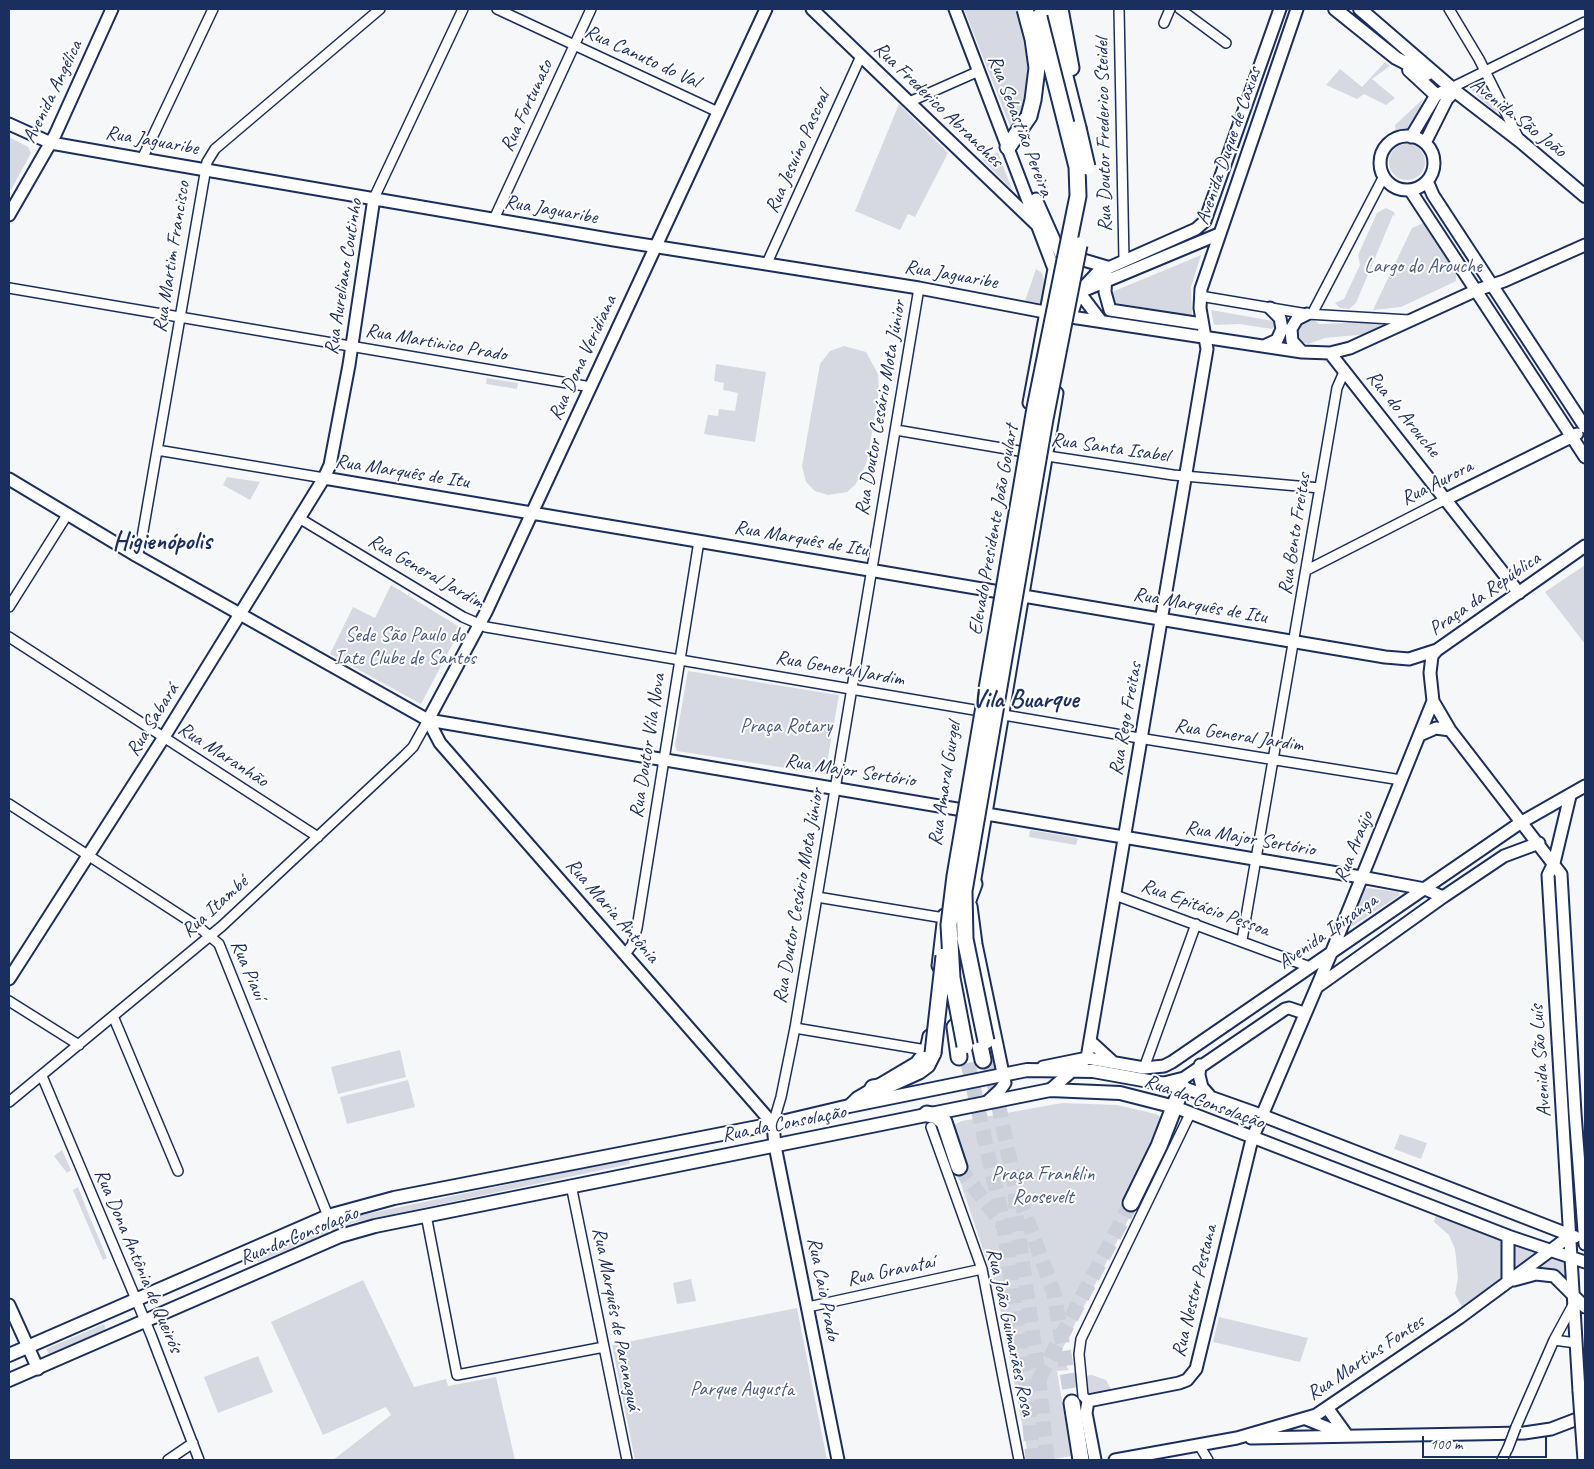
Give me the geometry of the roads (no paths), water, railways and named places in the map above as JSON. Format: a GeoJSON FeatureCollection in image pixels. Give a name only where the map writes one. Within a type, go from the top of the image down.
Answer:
{"type":"FeatureCollection","features":[{"type":"Feature","properties":{"kind":"highway"},"geometry":{"type":"LineString","coordinates":[[1011,153],[1029,116],[1037,68],[1033,39],[1025,9]]}},
{"type":"Feature","properties":{"kind":"highway","name":"Elevado Presidente João Goulart"},"geometry":{"type":"LineString","coordinates":[[973,1057],[952,978],[944,926],[955,876],[1035,408],[1078,196],[1077,167],[1037,9]]}},
{"type":"Feature","properties":{"kind":"highway","name":"Elevado Presidente João Goulart"},"geometry":{"type":"LineString","coordinates":[[973,1057],[986,1041],[966,939],[964,891],[1045,419],[1087,205],[1087,169],[1071,95],[1048,9]]}},
{"type":"Feature","properties":{"kind":"highway"},"geometry":{"type":"LineString","coordinates":[[1060,9],[1071,59],[1071,95]]}},
{"type":"Feature","properties":{"kind":"highway"},"geometry":{"type":"LineString","coordinates":[[973,1057],[962,931],[964,914],[974,884]]}},
{"type":"Feature","properties":{"kind":"highway"},"geometry":{"type":"LineString","coordinates":[[873,1088],[893,1083],[926,1065],[930,1052],[944,926]]}},
{"type":"Feature","properties":{"kind":"highway"},"geometry":{"type":"LineString","coordinates":[[1131,1203],[1175,1107],[1182,1087]]}},
{"type":"Feature","properties":{"kind":"highway"},"geometry":{"type":"LineString","coordinates":[[929,1121],[937,1116],[944,1122],[958,1167]]}},
{"type":"Feature","properties":{"kind":"highway"},"geometry":{"type":"LineString","coordinates":[[1072,1403],[1081,1460]]}},
{"type":"Feature","properties":{"kind":"main road","name":"Avenida São João"},"geometry":{"type":"LineString","coordinates":[[1335,9],[1396,58],[1453,90]]}},
{"type":"Feature","properties":{"kind":"main road","name":"Avenida São João"},"geometry":{"type":"LineString","coordinates":[[1360,9],[1453,90],[1520,141],[1585,196]]}},
{"type":"Feature","properties":{"kind":"main road"},"geometry":{"type":"LineString","coordinates":[[1396,58],[1436,95]]}},
{"type":"Feature","properties":{"kind":"main road","name":"Rua da Consolação"},"geometry":{"type":"LineString","coordinates":[[9,1355],[328,1216],[394,1198],[773,1124],[849,1106],[1026,1070],[1037,1072],[1076,1070],[1182,1087]]}},
{"type":"Feature","properties":{"kind":"main road","name":"Rua da Consolação"},"geometry":{"type":"LineString","coordinates":[[9,1380],[355,1231],[571,1185],[775,1146],[929,1121],[987,1102],[1050,1090],[1120,1093],[1175,1107]]}},
{"type":"Feature","properties":{"kind":"street","name":"Avenida Angélica"},"geometry":{"type":"LineString","coordinates":[[9,215],[51,143],[112,9]]}},
{"type":"Feature","properties":{"kind":"street"},"geometry":{"type":"LineString","coordinates":[[142,159],[213,9]]}},
{"type":"Feature","properties":{"kind":"street","name":"Rua Martim Francisco"},"geometry":{"type":"LineString","coordinates":[[136,556],[141,543],[204,170],[215,149],[380,9]]}},
{"type":"Feature","properties":{"kind":"street","name":"Rua Aureliano Coutinho"},"geometry":{"type":"LineString","coordinates":[[324,478],[330,465],[352,347],[374,198],[463,9]]}},
{"type":"Feature","properties":{"kind":"street","name":"Rua Canuto do Val"},"geometry":{"type":"LineString","coordinates":[[497,9],[718,112]]}},
{"type":"Feature","properties":{"kind":"street","name":"Rua Fortunato"},"geometry":{"type":"LineString","coordinates":[[494,219],[591,9]]}},
{"type":"Feature","properties":{"kind":"street","name":"Rua Dona Veridiana"},"geometry":{"type":"LineString","coordinates":[[428,720],[479,624],[532,513],[766,9]]}},
{"type":"Feature","properties":{"kind":"street","name":"Rua Frederico Abranches"},"geometry":{"type":"LineString","coordinates":[[812,9],[1039,226]]}},
{"type":"Feature","properties":{"kind":"street","name":"Rua Sebastião Pereira"},"geometry":{"type":"LineString","coordinates":[[955,9],[1039,226],[1054,253]]}},
{"type":"Feature","properties":{"kind":"street","name":"Rua Doutor Frederico Steidel"},"geometry":{"type":"LineString","coordinates":[[1119,9],[1124,260]]}},
{"type":"Feature","properties":{"kind":"street"},"geometry":{"type":"LineString","coordinates":[[1164,23],[1170,9]]}},
{"type":"Feature","properties":{"kind":"street"},"geometry":{"type":"LineString","coordinates":[[1180,9],[1226,42]]}},
{"type":"Feature","properties":{"kind":"street","name":"Avenida Duque de Caxias"},"geometry":{"type":"LineString","coordinates":[[1205,221],[1280,9]]}},
{"type":"Feature","properties":{"kind":"street","name":"Avenida Duque de Caxias"},"geometry":{"type":"LineString","coordinates":[[1200,296],[1207,267],[1297,9]]}},
{"type":"Feature","properties":{"kind":"street"},"geometry":{"type":"LineString","coordinates":[[1449,9],[1511,119],[1520,141]]}},
{"type":"Feature","properties":{"kind":"street"},"geometry":{"type":"LineString","coordinates":[[1412,137],[1436,95],[1453,90],[1485,71],[1585,22]]}},
{"type":"Feature","properties":{"kind":"street","name":"Rua Jesuíno Pascoal"},"geometry":{"type":"LineString","coordinates":[[767,263],[861,56]]}},
{"type":"Feature","properties":{"kind":"street"},"geometry":{"type":"LineString","coordinates":[[909,102],[979,71]]}},
{"type":"Feature","properties":{"kind":"street"},"geometry":{"type":"LineString","coordinates":[[1425,143],[1453,90]]}},
{"type":"Feature","properties":{"kind":"street","name":"Rua Jaguaribe"},"geometry":{"type":"LineString","coordinates":[[9,124],[51,143],[655,247],[919,288],[1045,312]]}},
{"type":"Feature","properties":{"kind":"street"},"geometry":{"type":"LineString","coordinates":[[1412,137],[1425,143],[1430,150],[1434,162],[1432,174],[1427,181],[1410,190],[1394,186],[1384,176],[1381,162],[1385,148],[1397,139],[1412,137]]}},
{"type":"Feature","properties":{"kind":"street"},"geometry":{"type":"LineString","coordinates":[[1011,153],[1023,169],[1054,253],[1079,292],[1102,321]]}},
{"type":"Feature","properties":{"kind":"street"},"geometry":{"type":"LineString","coordinates":[[1219,184],[1241,172]]}},
{"type":"Feature","properties":{"kind":"street"},"geometry":{"type":"LineString","coordinates":[[1302,352],[1292,341],[1291,329],[1297,319],[1310,314],[1384,176]]}},
{"type":"Feature","properties":{"kind":"street"},"geometry":{"type":"LineString","coordinates":[[1427,181],[1433,195],[1585,429]]}},
{"type":"Feature","properties":{"kind":"street"},"geometry":{"type":"LineString","coordinates":[[1410,190],[1585,457]]}},
{"type":"Feature","properties":{"kind":"street"},"geometry":{"type":"LineString","coordinates":[[987,1102],[1005,1083],[972,919],[974,884],[1071,317],[1079,292],[1091,277],[1107,267],[1196,229],[1205,221],[1219,234],[1079,292]]}},
{"type":"Feature","properties":{"kind":"street"},"geometry":{"type":"LineString","coordinates":[[1054,253],[1054,269],[1045,312],[1203,338],[1302,352],[1330,353],[1369,341],[1477,290],[1585,245]]}},
{"type":"Feature","properties":{"kind":"street"},"geometry":{"type":"LineString","coordinates":[[1054,253],[1107,267]]}},
{"type":"Feature","properties":{"kind":"street"},"geometry":{"type":"LineString","coordinates":[[1107,267],[1107,303],[1110,310],[1202,324]]}},
{"type":"Feature","properties":{"kind":"street","name":"Rua Martinico Prado"},"geometry":{"type":"LineString","coordinates":[[9,288],[591,387]]}},
{"type":"Feature","properties":{"kind":"street","name":"Rua Doutor Cesário Mota Júnior"},"geometry":{"type":"LineString","coordinates":[[773,1124],[781,1097],[795,1028],[919,288]]}},
{"type":"Feature","properties":{"kind":"street"},"geometry":{"type":"LineString","coordinates":[[1203,338],[1200,296],[1310,314],[1412,320]]}},
{"type":"Feature","properties":{"kind":"street"},"geometry":{"type":"LineString","coordinates":[[1262,346],[1274,343],[1282,332],[1280,318],[1270,308]]}},
{"type":"Feature","properties":{"kind":"street","name":"Rua Amaral Gurgel"},"geometry":{"type":"LineString","coordinates":[[944,926],[976,710],[1045,312]]}},
{"type":"Feature","properties":{"kind":"street","name":"Rua Rego Freitas"},"geometry":{"type":"LineString","coordinates":[[1087,1058],[1187,476],[1207,349],[1203,338]]}},
{"type":"Feature","properties":{"kind":"street","name":"Rua do Arouche"},"geometry":{"type":"LineString","coordinates":[[1330,353],[1519,593]]}},
{"type":"Feature","properties":{"kind":"street","name":"Rua Bento Freitas"},"geometry":{"type":"LineString","coordinates":[[1242,940],[1258,860],[1337,388],[1344,372]]}},
{"type":"Feature","properties":{"kind":"street","name":"Rua Aurora"},"geometry":{"type":"LineString","coordinates":[[1306,570],[1585,429]]}},
{"type":"Feature","properties":{"kind":"street","name":"Rua Santa Isabel"},"geometry":{"type":"LineString","coordinates":[[896,430],[1020,452],[1187,476],[1320,488]]}},
{"type":"Feature","properties":{"kind":"street","name":"Rua Marquês de Itu"},"geometry":{"type":"LineString","coordinates":[[157,450],[1395,659],[1419,658],[1438,650]]}},
{"type":"Feature","properties":{"kind":"street","name":"Rua Sabará"},"geometry":{"type":"LineString","coordinates":[[9,979],[164,738],[324,478]]}},
{"type":"Feature","properties":{"kind":"street","name":"Rua Major Sertório"},"geometry":{"type":"LineString","coordinates":[[9,479],[136,556],[428,720],[986,812],[1361,877],[1424,888],[1443,897]]}},
{"type":"Feature","properties":{"kind":"street"},"geometry":{"type":"LineString","coordinates":[[9,607],[67,515]]}},
{"type":"Feature","properties":{"kind":"street","name":"Rua General Jardim"},"geometry":{"type":"LineString","coordinates":[[299,518],[462,617],[479,624],[1002,715],[1401,780]]}},
{"type":"Feature","properties":{"kind":"street","name":"Rua Doutor Vila Nova"},"geometry":{"type":"LineString","coordinates":[[625,954],[632,945],[637,928],[699,541]]}},
{"type":"Feature","properties":{"kind":"street","name":"Praça da República"},"geometry":{"type":"LineString","coordinates":[[1520,823],[1450,730],[1433,701],[1430,666],[1432,656],[1585,546]]}},
{"type":"Feature","properties":{"kind":"street","name":"Rua Maranhão"},"geometry":{"type":"LineString","coordinates":[[9,638],[318,837]]}},
{"type":"Feature","properties":{"kind":"street","name":"Rua Araújo"},"geometry":{"type":"LineString","coordinates":[[1252,1139],[1304,1013],[1332,952],[1433,701]]}},
{"type":"Feature","properties":{"kind":"street","name":"Rua Maria Antônia"},"geometry":{"type":"LineString","coordinates":[[428,720],[436,738],[773,1124]]}},
{"type":"Feature","properties":{"kind":"street","name":"Rua Itambé"},"geometry":{"type":"LineString","coordinates":[[9,1102],[211,935],[404,756],[412,747],[428,720]]}},
{"type":"Feature","properties":{"kind":"street"},"geometry":{"type":"LineString","coordinates":[[436,738],[438,730],[447,724]]}},
{"type":"Feature","properties":{"kind":"street"},"geometry":{"type":"LineString","coordinates":[[1420,735],[1436,728],[1450,730]]}},
{"type":"Feature","properties":{"kind":"street"},"geometry":{"type":"LineString","coordinates":[[1520,823],[1585,786]]}},
{"type":"Feature","properties":{"kind":"street","name":"Avenida São Luís"},"geometry":{"type":"LineString","coordinates":[[1570,796],[1554,863],[1548,875],[1570,1236],[1572,1300],[1584,1460]]}},
{"type":"Feature","properties":{"kind":"street","name":"Rua Piauí"},"geometry":{"type":"LineString","coordinates":[[9,804],[211,935],[223,950],[328,1216]]}},
{"type":"Feature","properties":{"kind":"street","name":"Avenida São Luís"},"geometry":{"type":"LineString","coordinates":[[1520,823],[1539,843],[1561,874],[1585,1242]]}},
{"type":"Feature","properties":{"kind":"street","name":"Avenida Ipiranga"},"geometry":{"type":"LineString","coordinates":[[1150,1068],[1172,1062],[1520,823]]}},
{"type":"Feature","properties":{"kind":"street","name":"Avenida Ipiranga"},"geometry":{"type":"LineString","coordinates":[[1318,984],[1510,853],[1539,843]]}},
{"type":"Feature","properties":{"kind":"street","name":"Rua Epitácio Pessoa"},"geometry":{"type":"LineString","coordinates":[[1115,895],[1242,940],[1310,967]]}},
{"type":"Feature","properties":{"kind":"street"},"geometry":{"type":"LineString","coordinates":[[817,897],[944,926]]}},
{"type":"Feature","properties":{"kind":"street"},"geometry":{"type":"LineString","coordinates":[[1150,1068],[1196,924]]}},
{"type":"Feature","properties":{"kind":"street"},"geometry":{"type":"LineString","coordinates":[[1310,967],[1317,973],[1318,984]]}},
{"type":"Feature","properties":{"kind":"street"},"geometry":{"type":"LineString","coordinates":[[9,1001],[79,1045]]}},
{"type":"Feature","properties":{"kind":"street"},"geometry":{"type":"LineString","coordinates":[[1164,1083],[1184,1078],[1200,1065],[1285,1009],[1289,1008],[1304,1013]]}},
{"type":"Feature","properties":{"kind":"street"},"geometry":{"type":"LineString","coordinates":[[113,1016],[178,1172]]}},
{"type":"Feature","properties":{"kind":"street"},"geometry":{"type":"LineString","coordinates":[[795,1028],[930,1052]]}},
{"type":"Feature","properties":{"kind":"street"},"geometry":{"type":"LineString","coordinates":[[1090,1041],[1114,1063]]}},
{"type":"Feature","properties":{"kind":"street"},"geometry":{"type":"LineString","coordinates":[[1050,1090],[1076,1070],[1087,1058]]}},
{"type":"Feature","properties":{"kind":"street","name":"Rua da Consolação"},"geometry":{"type":"LineString","coordinates":[[1026,1070],[1087,1058],[1150,1068]]}},
{"type":"Feature","properties":{"kind":"street"},"geometry":{"type":"LineString","coordinates":[[1200,1065],[1199,1075],[1202,1088],[1211,1097]]}},
{"type":"Feature","properties":{"kind":"street","name":"Rua Dona Antônia de Queirós"},"geometry":{"type":"LineString","coordinates":[[42,1076],[146,1322],[199,1460]]}},
{"type":"Feature","properties":{"kind":"street","name":"Rua da Consolação"},"geometry":{"type":"LineString","coordinates":[[1182,1087],[1261,1115],[1585,1242]]}},
{"type":"Feature","properties":{"kind":"street","name":"Rua da Consolação"},"geometry":{"type":"LineString","coordinates":[[849,1106],[857,1098],[873,1088]]}},
{"type":"Feature","properties":{"kind":"street","name":"Rua da Consolação"},"geometry":{"type":"LineString","coordinates":[[1175,1107],[1252,1139],[1508,1236],[1585,1262]]}},
{"type":"Feature","properties":{"kind":"street"},"geometry":{"type":"LineString","coordinates":[[1095,1460],[1086,1413],[1088,1400],[1083,1396],[1082,1389],[1079,1354],[1081,1339],[1190,1114]]}},
{"type":"Feature","properties":{"kind":"street","name":"Rua João Guimarães Rosa"},"geometry":{"type":"LineString","coordinates":[[929,1121],[982,1270],[1019,1460]]}},
{"type":"Feature","properties":{"kind":"street","name":"Rua Caio Prado"},"geometry":{"type":"LineString","coordinates":[[773,1124],[775,1146],[838,1460]]}},
{"type":"Feature","properties":{"kind":"street","name":"Rua Nestor Pestana"},"geometry":{"type":"LineString","coordinates":[[1088,1400],[1179,1383],[1192,1375],[1198,1365],[1252,1139]]}},
{"type":"Feature","properties":{"kind":"street","name":"Rua Marquês de Paranaguá"},"geometry":{"type":"LineString","coordinates":[[571,1185],[626,1460]]}},
{"type":"Feature","properties":{"kind":"street"},"geometry":{"type":"LineString","coordinates":[[426,1215],[457,1375],[604,1347]]}},
{"type":"Feature","properties":{"kind":"street"},"geometry":{"type":"LineString","coordinates":[[1508,1236],[1508,1282]]}},
{"type":"Feature","properties":{"kind":"street","name":"Rua Martins Fontes"},"geometry":{"type":"LineString","coordinates":[[1115,1460],[1237,1438],[1306,1418],[1328,1408],[1508,1282],[1570,1236]]}},
{"type":"Feature","properties":{"kind":"street"},"geometry":{"type":"LineString","coordinates":[[1571,1258],[1585,1242]]}},
{"type":"Feature","properties":{"kind":"street","name":"Rua Gravataí"},"geometry":{"type":"LineString","coordinates":[[808,1307],[982,1270]]}},
{"type":"Feature","properties":{"kind":"street","name":"Rua Martins Fontes"},"geometry":{"type":"LineString","coordinates":[[1508,1282],[1536,1274],[1549,1275],[1558,1278],[1572,1300],[1585,1306]]}},
{"type":"Feature","properties":{"kind":"street"},"geometry":{"type":"LineString","coordinates":[[1502,1460],[1572,1300]]}},
{"type":"Feature","properties":{"kind":"street"},"geometry":{"type":"LineString","coordinates":[[9,1305],[38,1369]]}},
{"type":"Feature","properties":{"kind":"street"},"geometry":{"type":"LineString","coordinates":[[1554,1340],[1576,1343]]}},
{"type":"Feature","properties":{"kind":"street"},"geometry":{"type":"LineString","coordinates":[[1328,1408],[1347,1436]]}},
{"type":"Feature","properties":{"kind":"street"},"geometry":{"type":"LineString","coordinates":[[1237,1438],[1524,1433],[1551,1429],[1585,1416]]}},
{"type":"Feature","properties":{"kind":"street"},"geometry":{"type":"LineString","coordinates":[[1306,1418],[1347,1436]]}},
{"type":"Feature","properties":{"kind":"street"},"geometry":{"type":"LineString","coordinates":[[168,1460],[194,1443]]}},
{"type":"Feature","properties":{"kind":"street"},"geometry":{"type":"LineString","coordinates":[[1199,1445],[1208,1460]]}},
{"type":"Feature","properties":{"kind":"tunnel"},"geometry":{"type":"LineString","coordinates":[[989,1058],[1015,1186],[1016,1216],[1039,1379],[1047,1460]]}},
{"type":"Feature","properties":{"kind":"tunnel"},"geometry":{"type":"LineString","coordinates":[[968,1063],[1004,1227],[1029,1413],[1033,1460]]}},
{"type":"Feature","properties":{"kind":"tunnel"},"geometry":{"type":"LineString","coordinates":[[959,1167],[1002,1224]]}},
{"type":"Feature","properties":{"kind":"tunnel"},"geometry":{"type":"LineString","coordinates":[[1019,1197],[1054,1293],[1072,1403]]}},
{"type":"Feature","properties":{"kind":"tunnel"},"geometry":{"type":"LineString","coordinates":[[1039,1379],[1131,1203]]}},
{"type":"Feature","properties":{"kind":"district","name":"Higienópolis"},"geometry":{"type":"Point","coordinates":[162,542]}},
{"type":"Feature","properties":{"kind":"district","name":"Vila Buarque"},"geometry":{"type":"Point","coordinates":[1025,700]}},
{"type":"Feature","properties":{"kind":"park label","name":"Largo do Arouche"},"geometry":{"type":"Point","coordinates":[1423,267]}},
{"type":"Feature","properties":{"kind":"park label","name":"Sede São Paulo do Iate Clube de Santos"},"geometry":{"type":"Point","coordinates":[405,648]}},
{"type":"Feature","properties":{"kind":"park label","name":"Praça Rotary"},"geometry":{"type":"Point","coordinates":[786,727]}},
{"type":"Feature","properties":{"kind":"park label","name":"Praça Franklin Roosevelt"},"geometry":{"type":"Point","coordinates":[1043,1186]}},
{"type":"Feature","properties":{"kind":"park label","name":"Parque Augusta"},"geometry":{"type":"Point","coordinates":[742,1390]}}]}
